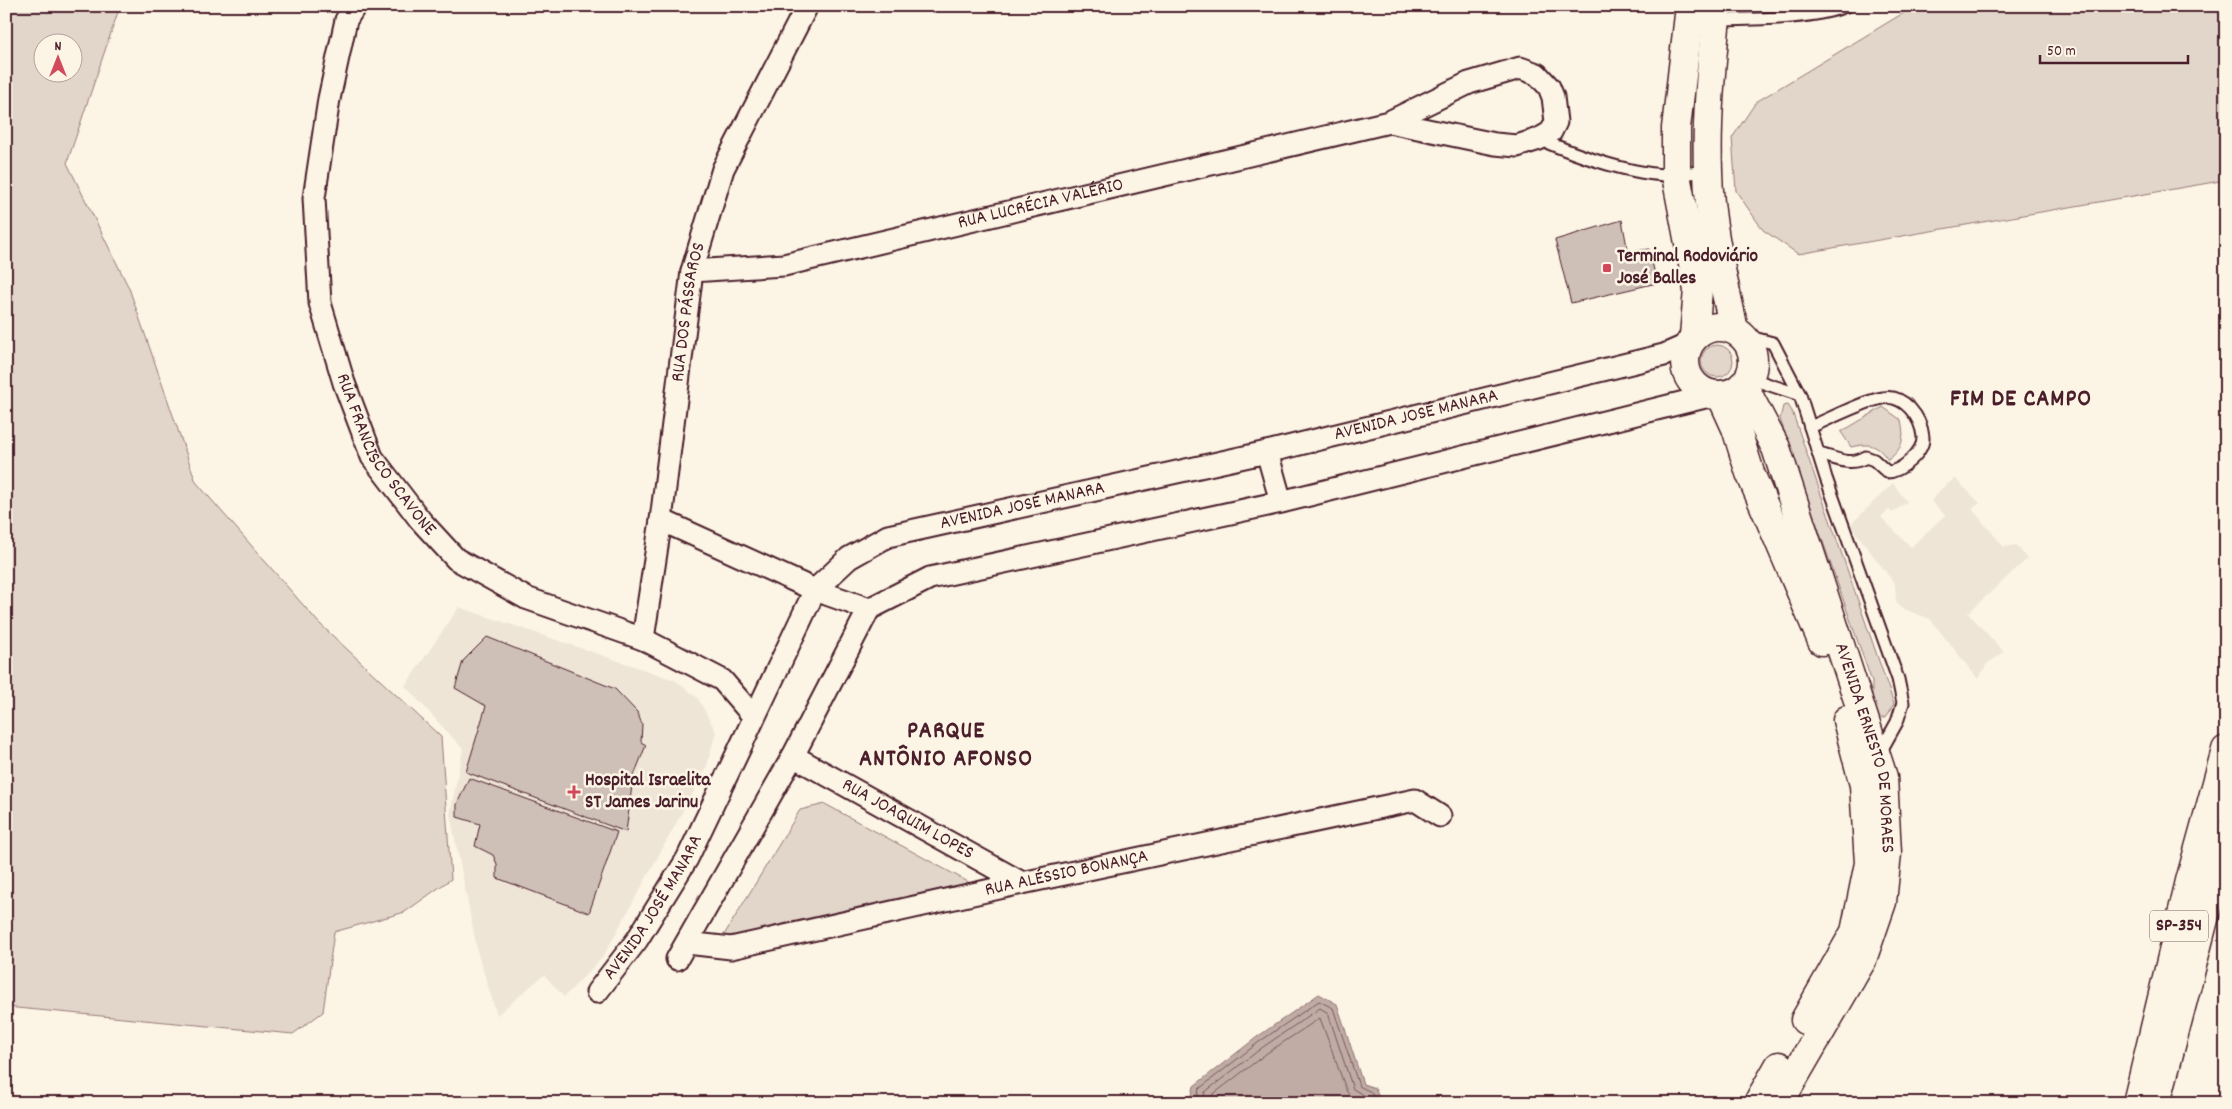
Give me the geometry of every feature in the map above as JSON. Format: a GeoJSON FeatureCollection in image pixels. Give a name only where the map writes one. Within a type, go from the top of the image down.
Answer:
{"type":"FeatureCollection","features":[{"type":"Feature","properties":{"kind":"main road"},"geometry":{"type":"LineString","coordinates":[[1690,6],[1676,128],[1676,175],[1698,290],[1691,340],[1685,352],[1686,371],[1696,387],[1732,388],[1752,369],[1752,350],[1738,332],[1718,254],[1708,170],[1716,13]]}},
{"type":"Feature","properties":{"kind":"main road"},"geometry":{"type":"LineString","coordinates":[[1691,340],[1711,327],[1723,326],[1738,332]]}},
{"type":"Feature","properties":{"kind":"main road","name":"AVENIDA ERNESTO DE MORAES"},"geometry":{"type":"LineString","coordinates":[[1732,388],[1776,448],[1883,777],[1887,853],[1882,902],[1862,960],[1779,1103]]}},
{"type":"Feature","properties":{"kind":"main road","name":"AVENIDA ERNESTO DE MORAES"},"geometry":{"type":"LineString","coordinates":[[1732,388],[1736,428],[1750,473],[1834,670],[1864,785],[1870,863],[1855,932],[1758,1103]]}},
{"type":"Feature","properties":{"kind":"main road","name":"SP-354"},"geometry":{"type":"LineString","coordinates":[[2136,1103],[2190,881],[2226,750]]}},
{"type":"Feature","properties":{"kind":"main road","name":"SP-354"},"geometry":{"type":"LineString","coordinates":[[2156,1103],[2226,835]]}},
{"type":"Feature","properties":{"kind":"street","name":"RUA FRANCISCO SCAVONE"},"geometry":{"type":"LineString","coordinates":[[355,6],[346,20],[330,90],[314,198],[320,303],[344,383],[372,457],[421,521],[456,559],[526,598],[643,639],[722,680],[754,717]]}},
{"type":"Feature","properties":{"kind":"street","name":"RUA DOS PÁSSAROS"},"geometry":{"type":"LineString","coordinates":[[643,639],[661,520],[692,270],[723,169],[807,6]]}},
{"type":"Feature","properties":{"kind":"street","name":"RUA LUCRÉCIA VALÉRIO"},"geometry":{"type":"LineString","coordinates":[[692,270],[784,265],[1389,122],[1469,83],[1520,68],[1537,74],[1550,87],[1556,122],[1551,132],[1539,139],[1517,146],[1496,144],[1389,122]]}},
{"type":"Feature","properties":{"kind":"street","name":"AVENIDA JOSÉ MANARA"},"geometry":{"type":"LineString","coordinates":[[597,992],[636,940],[687,859],[815,590],[848,558],[888,536],[1268,452],[1664,355],[1691,340]]}},
{"type":"Feature","properties":{"kind":"street"},"geometry":{"type":"LineString","coordinates":[[793,756],[869,609],[930,578],[1281,502],[1732,388]]}},
{"type":"Feature","properties":{"kind":"street"},"geometry":{"type":"LineString","coordinates":[[1268,452],[1281,502]]}},
{"type":"Feature","properties":{"kind":"street"},"geometry":{"type":"LineString","coordinates":[[661,520],[815,590],[869,609]]}},
{"type":"Feature","properties":{"kind":"street","name":"RUA JOAQUIM LOPES"},"geometry":{"type":"LineString","coordinates":[[793,756],[1022,883]]}},
{"type":"Feature","properties":{"kind":"street","name":"RUA ALÉSSIO BONANÇA"},"geometry":{"type":"LineString","coordinates":[[793,756],[682,951],[731,948],[1022,883],[1415,800],[1440,816]]}},
{"type":"Feature","properties":{"kind":"lane"},"geometry":{"type":"LineString","coordinates":[[1716,13],[1791,16],[1833,10],[1846,6]]}},
{"type":"Feature","properties":{"kind":"lane"},"geometry":{"type":"LineString","coordinates":[[1539,139],[1573,154],[1648,172],[1676,175],[1708,170]]}},
{"type":"Feature","properties":{"kind":"lane"},"geometry":{"type":"LineString","coordinates":[[1738,332],[1773,343],[1800,395],[1819,454],[1886,640],[1903,703],[1897,722],[1883,747],[1883,777]]}},
{"type":"Feature","properties":{"kind":"lane"},"geometry":{"type":"LineString","coordinates":[[1732,388],[1800,395]]}},
{"type":"Feature","properties":{"kind":"lane"},"geometry":{"type":"LineString","coordinates":[[1810,427],[1882,398],[1897,399],[1912,410],[1919,420],[1923,438],[1921,445],[1908,462],[1894,472],[1887,472],[1874,460],[1866,457],[1857,462],[1848,463],[1819,454]]}},
{"type":"Feature","properties":{"kind":"shaded area"},"geometry":{"type":"Polygon","coordinates":[[[6,6],[120,6],[67,163],[129,288],[196,482],[318,622],[441,737],[451,879],[405,912],[334,932],[323,1012],[293,1034],[6,1007],[6,6]]]}},
{"type":"Feature","properties":{"kind":"shaded area"},"geometry":{"type":"Polygon","coordinates":[[[1915,6],[2226,6],[2226,180],[1798,254],[1763,230],[1736,191],[1732,138],[1756,102],[1915,6]]]}},
{"type":"Feature","properties":{"kind":"shaded area"},"geometry":{"type":"Polygon","coordinates":[[[1717,345],[1723,346],[1728,350],[1732,355],[1732,367],[1728,372],[1723,376],[1717,377],[1711,376],[1706,372],[1702,367],[1701,361],[1702,355],[1706,350],[1711,346],[1717,345]]]}},
{"type":"Feature","properties":{"kind":"shaded area"},"geometry":{"type":"Polygon","coordinates":[[[1788,405],[1792,411],[1894,704],[1885,718],[1872,718],[1872,682],[1780,419],[1783,406],[1788,405]]]}},
{"type":"Feature","properties":{"kind":"shaded area"},"geometry":{"type":"Polygon","coordinates":[[[1883,407],[1901,420],[1903,432],[1900,447],[1888,460],[1880,451],[1872,446],[1851,447],[1841,432],[1883,407]]]}},
{"type":"Feature","properties":{"kind":"shaded area"},"geometry":{"type":"Polygon","coordinates":[[[1955,478],[1980,503],[1972,509],[2004,547],[2017,545],[2027,559],[1968,613],[2004,652],[1987,664],[1978,679],[1930,619],[1901,608],[1896,602],[1895,584],[1850,525],[1893,483],[1907,502],[1892,513],[1889,509],[1881,517],[1911,547],[1945,515],[1931,501],[1940,490],[1955,478]]]}},
{"type":"Feature","properties":{"kind":"shaded area","name":"Hospital Israelita ST James Jarinu"},"geometry":{"type":"Polygon","coordinates":[[[459,607],[675,680],[698,698],[716,732],[706,769],[603,957],[564,997],[544,975],[497,1015],[478,954],[450,814],[463,749],[405,686],[459,607]]]}},
{"type":"Feature","properties":{"kind":"shaded area"},"geometry":{"type":"Polygon","coordinates":[[[825,804],[972,884],[738,946],[724,935],[800,810],[825,804]]]}},
{"type":"Feature","properties":{"kind":"water"},"geometry":{"type":"Polygon","coordinates":[[[1319,994],[1337,1004],[1363,1084],[1375,1088],[1381,1103],[1190,1103],[1194,1086],[1257,1037],[1319,994]]]}},
{"type":"Feature","properties":{"kind":"building","name":"Terminal Rodoviário José Balles"},"geometry":{"type":"Polygon","coordinates":[[[1622,220],[1628,252],[1649,249],[1657,283],[1571,303],[1555,240],[1622,220]]]}},
{"type":"Feature","properties":{"kind":"building"},"geometry":{"type":"Polygon","coordinates":[[[487,637],[615,689],[637,712],[642,724],[641,742],[646,745],[633,778],[626,832],[466,772],[486,706],[455,688],[463,661],[487,637]]]}},
{"type":"Feature","properties":{"kind":"building"},"geometry":{"type":"Polygon","coordinates":[[[469,778],[617,832],[589,913],[497,878],[497,864],[493,855],[475,846],[480,824],[457,817],[457,804],[469,778]]]}},
{"type":"Feature","properties":{"kind":"place","name":"Terminal Rodoviário José Balles"},"geometry":{"type":"Point","coordinates":[1607,268]}},
{"type":"Feature","properties":{"kind":"place","name":"Hospital Israelita ST James Jarinu"},"geometry":{"type":"Point","coordinates":[574,792]}},
{"type":"Feature","properties":{"kind":"district","name":"FIM DE CAMPO"},"geometry":{"type":"Point","coordinates":[2021,400]}},
{"type":"Feature","properties":{"kind":"district","name":"PARQUE ANTÔNIO AFONSO"},"geometry":{"type":"Point","coordinates":[946,746]}}]}
